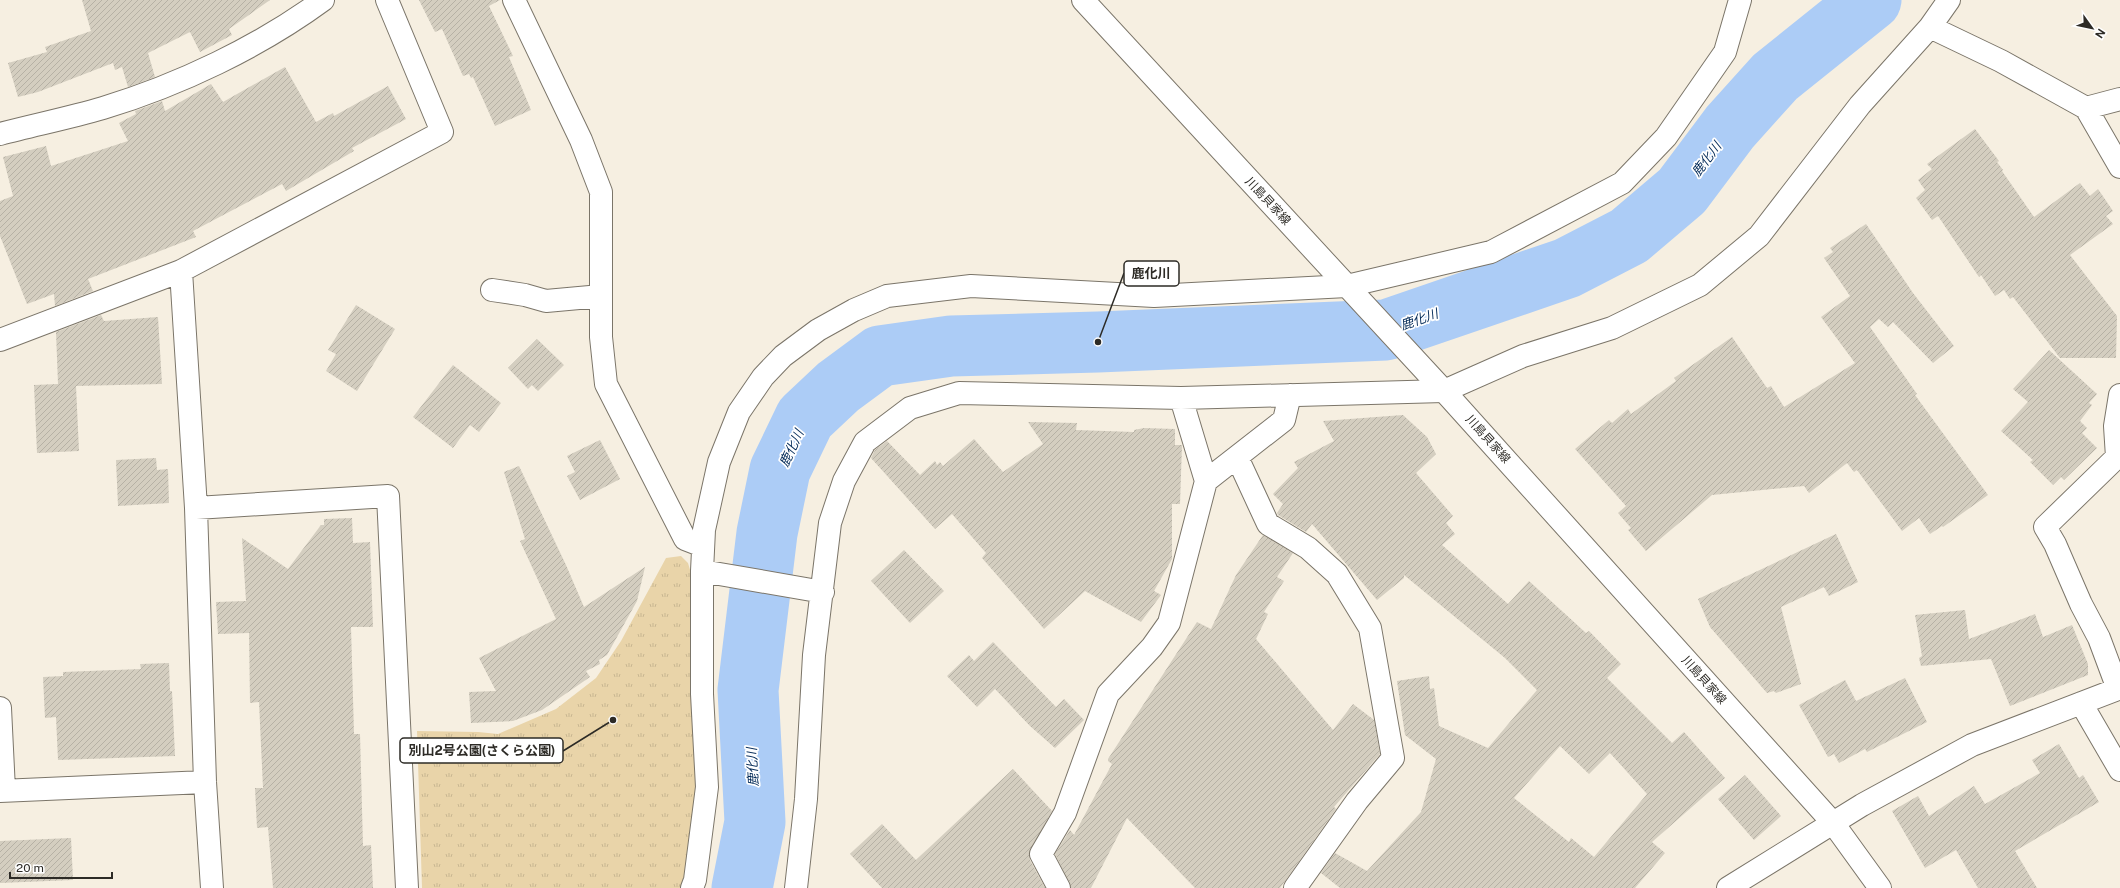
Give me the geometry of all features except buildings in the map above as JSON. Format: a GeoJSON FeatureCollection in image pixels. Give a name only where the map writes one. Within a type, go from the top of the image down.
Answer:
{"type":"FeatureCollection","features":[{"type":"Feature","properties":{"kind":"street"},"geometry":{"type":"LineString","coordinates":[[0,134],[104,107],[188,75],[262,40],[323,0]]}},
{"type":"Feature","properties":{"kind":"street"},"geometry":{"type":"LineString","coordinates":[[0,340],[181,271],[442,132],[388,0]]}},
{"type":"Feature","properties":{"kind":"street"},"geometry":{"type":"LineString","coordinates":[[514,0],[581,140],[601,192],[601,337],[606,384],[685,539],[703,546]]}},
{"type":"Feature","properties":{"kind":"street","name":"川島貝家線"},"geometry":{"type":"LineString","coordinates":[[1083,0],[1444,391],[1833,823],[1880,888]]}},
{"type":"Feature","properties":{"kind":"street"},"geometry":{"type":"LineString","coordinates":[[692,888],[695,880],[707,787],[702,694],[708,572],[703,546],[704,530],[719,462],[739,412],[763,377],[783,356],[818,330],[860,307],[887,296],[971,286],[1154,296],[1347,286],[1491,252],[1622,183],[1666,137],[1725,52],[1740,0]]}},
{"type":"Feature","properties":{"kind":"street"},"geometry":{"type":"LineString","coordinates":[[796,888],[806,799],[814,655],[823,592],[830,523],[844,481],[866,442],[910,408],[959,393],[1181,398],[1444,391],[1523,356],[1612,328],[1700,285],[1759,236],[1860,105],[1930,27],[1948,0]]}},
{"type":"Feature","properties":{"kind":"street"},"geometry":{"type":"LineString","coordinates":[[1930,27],[2000,61],[2086,108],[2120,167]]}},
{"type":"Feature","properties":{"kind":"street"},"geometry":{"type":"LineString","coordinates":[[2086,108],[2120,99]]}},
{"type":"Feature","properties":{"kind":"street"},"geometry":{"type":"LineString","coordinates":[[181,271],[196,508],[205,782],[212,888]]}},
{"type":"Feature","properties":{"kind":"street"},"geometry":{"type":"LineString","coordinates":[[492,290],[525,295],[546,301],[601,296]]}},
{"type":"Feature","properties":{"kind":"street"},"geometry":{"type":"LineString","coordinates":[[1206,481],[1284,420],[1290,395]]}},
{"type":"Feature","properties":{"kind":"street"},"geometry":{"type":"LineString","coordinates":[[1728,888],[1833,823],[1972,745],[2118,689],[2100,638],[2081,604],[2056,544],[2045,527],[2118,457],[2115,426],[2120,395]]}},
{"type":"Feature","properties":{"kind":"street"},"geometry":{"type":"LineString","coordinates":[[1059,888],[1041,854],[1065,813],[1108,694],[1152,647],[1169,623],[1206,481],[1181,398]]}},
{"type":"Feature","properties":{"kind":"street"},"geometry":{"type":"LineString","coordinates":[[1237,457],[1268,524],[1308,548],[1337,574],[1370,628],[1393,758],[1357,801],[1295,888]]}},
{"type":"Feature","properties":{"kind":"street"},"geometry":{"type":"LineString","coordinates":[[196,508],[388,496],[407,888]]}},
{"type":"Feature","properties":{"kind":"street"},"geometry":{"type":"LineString","coordinates":[[708,572],[823,592]]}},
{"type":"Feature","properties":{"kind":"street"},"geometry":{"type":"LineString","coordinates":[[2081,703],[2120,770]]}},
{"type":"Feature","properties":{"kind":"street"},"geometry":{"type":"LineString","coordinates":[[0,708],[2,790],[205,782]]}},
{"type":"Feature","properties":{"kind":"green space"},"geometry":{"type":"Polygon","coordinates":[[[681,556],[688,563],[695,587],[697,813],[684,888],[422,888],[417,731],[478,732],[498,734],[556,709],[596,678],[621,641],[666,558],[681,556]]]}},
{"type":"Feature","properties":{"kind":"waterway","name":"鹿化川"},"geometry":{"type":"LineString","coordinates":[[742,888],[755,822],[748,690],[767,533],[780,470],[805,418],[838,387],[880,356],[951,346],[1098,342],[1386,330],[1567,268],[1629,236],[1682,191],[1730,127],[1775,77],[1871,0]]}},
{"type":"Feature","properties":{"kind":"place","name":"鹿化川"},"geometry":{"type":"Point","coordinates":[1098,342]}},
{"type":"Feature","properties":{"kind":"place","name":"別山2号公園(さくら公園)"},"geometry":{"type":"Point","coordinates":[613,720]}}]}
